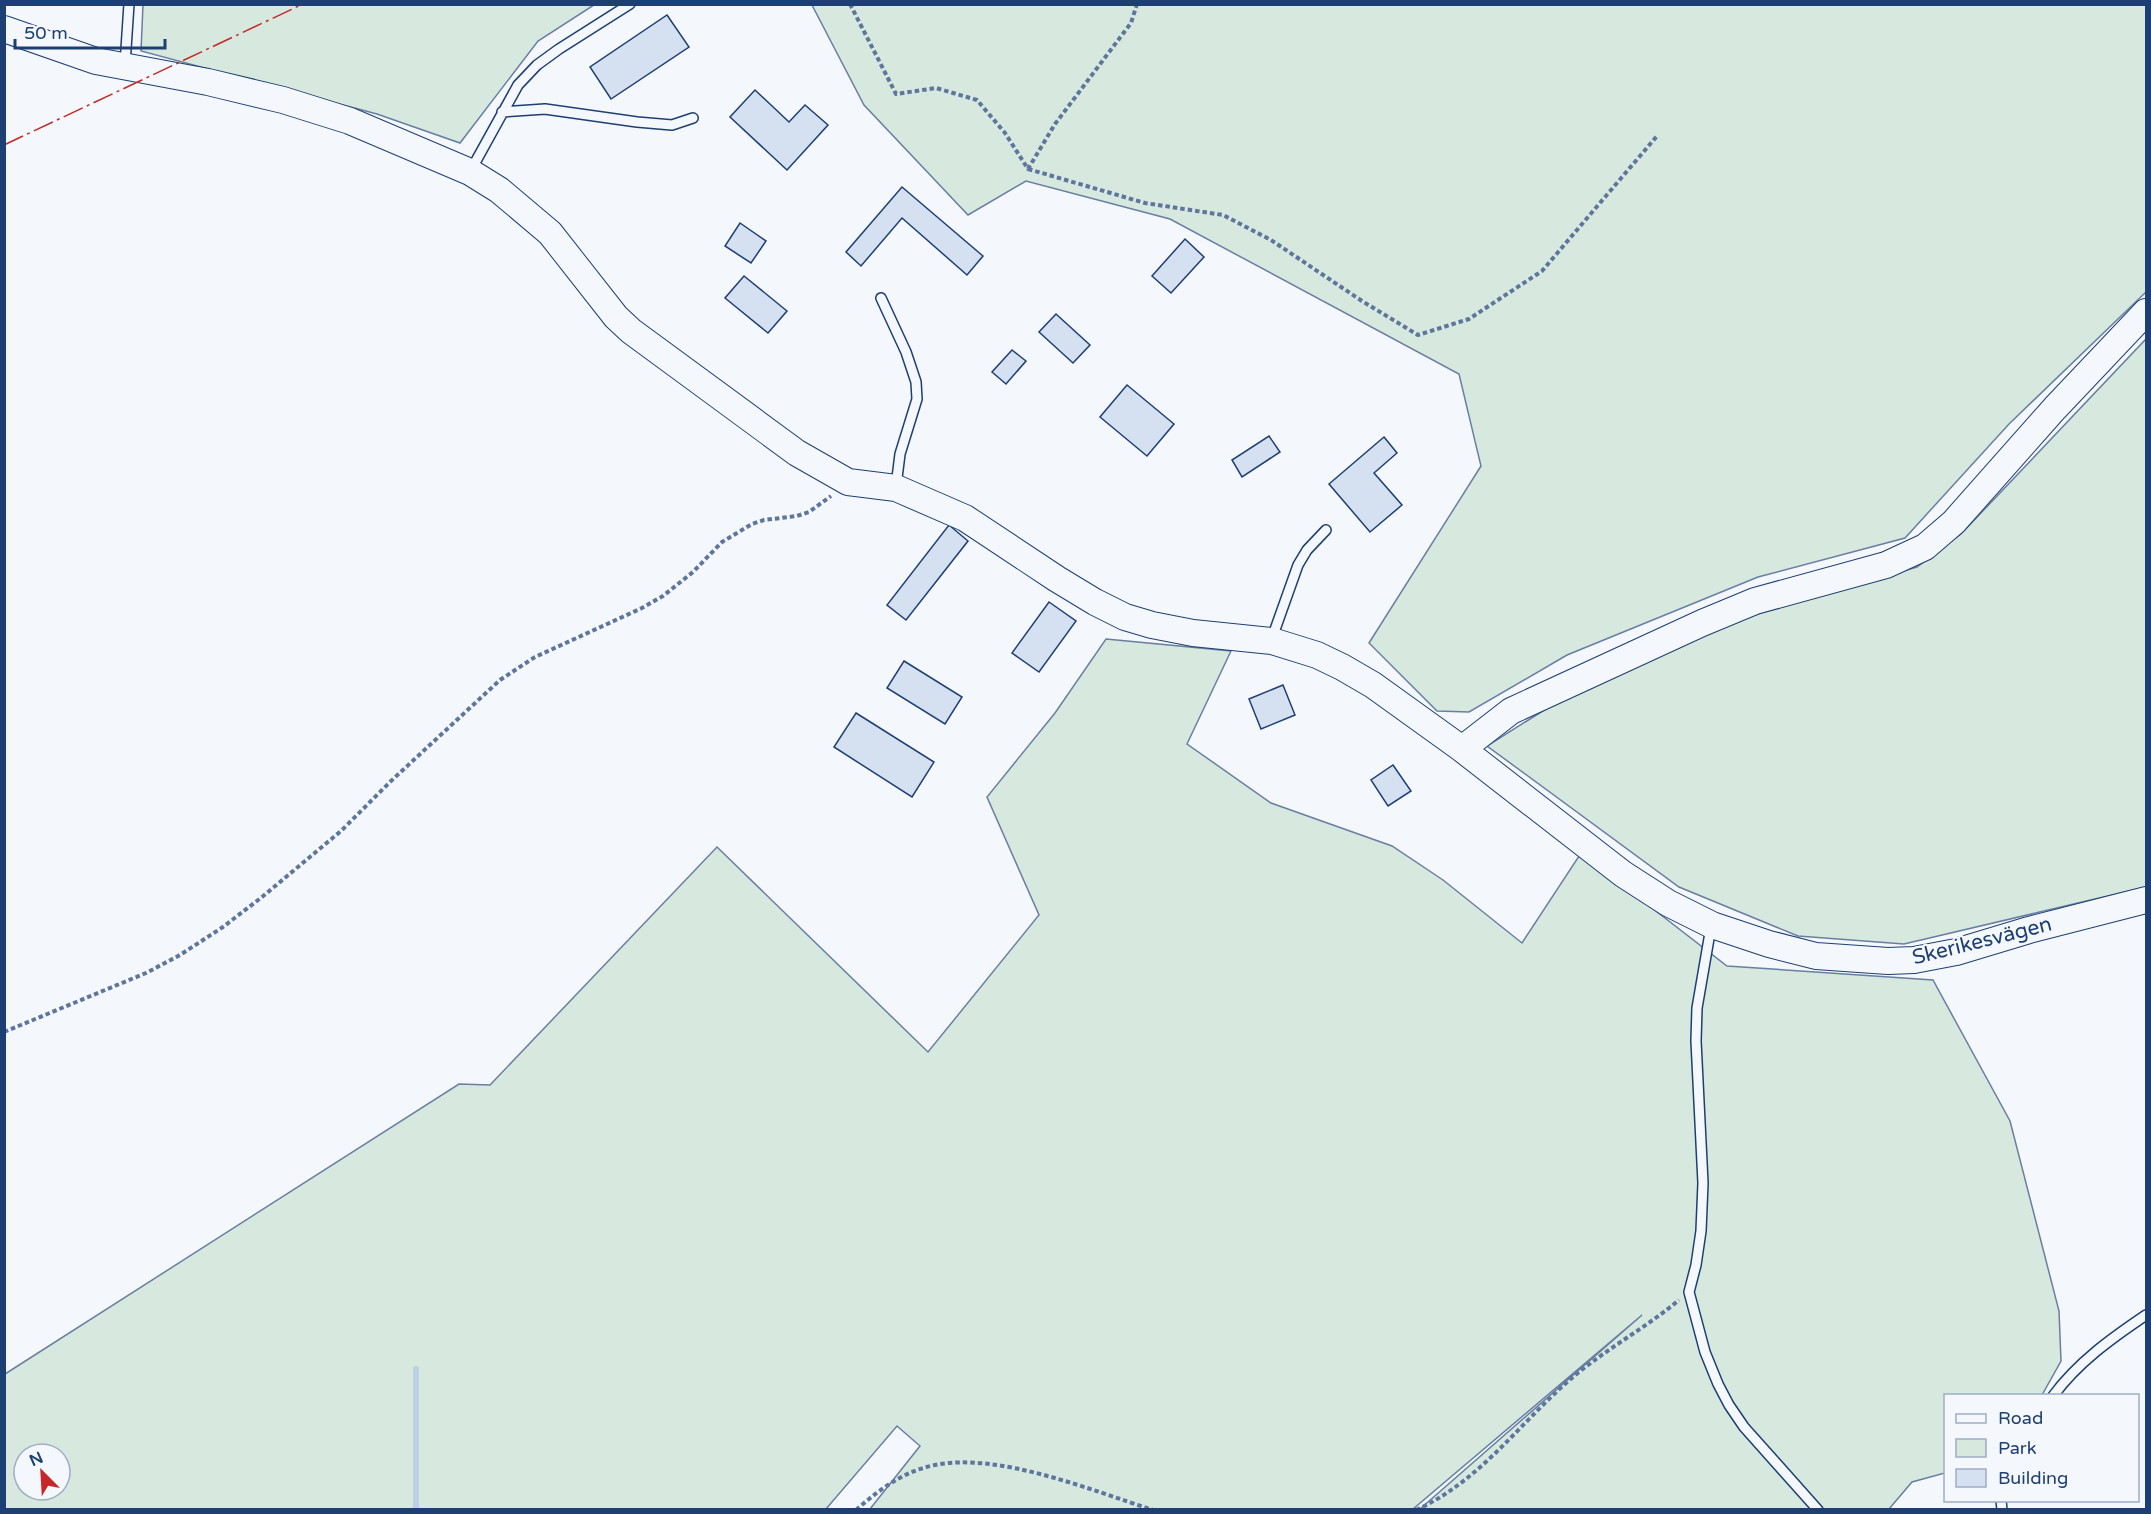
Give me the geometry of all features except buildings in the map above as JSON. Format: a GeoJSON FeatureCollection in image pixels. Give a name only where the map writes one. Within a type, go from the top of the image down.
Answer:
{"type":"FeatureCollection","features":[{"type":"Feature","properties":{"kind":"street"},"geometry":{"type":"LineString","coordinates":[[4,29],[64,51],[283,100],[350,121],[470,172],[499,190],[550,233],[616,317],[631,331],[796,453],[848,482]]}},
{"type":"Feature","properties":{"kind":"street"},"geometry":{"type":"LineString","coordinates":[[1462,749],[1511,711],[1702,623],[1755,601],[1886,565],[1925,547],[1954,522],[2055,408],[2146,312]]}},
{"type":"Feature","properties":{"kind":"street","name":"Skerikesvägen"},"geometry":{"type":"LineString","coordinates":[[848,482],[896,488],[965,518],[1057,579],[1125,617],[1193,633],[1272,641],[1317,655],[1342,667],[1373,686],[1462,749],[1623,874],[1668,903],[1712,925],[1769,944],[1816,956],[1888,962],[1914,960],[1956,952],[2029,930],[2146,900]]}},
{"type":"Feature","properties":{"kind":"lane"},"geometry":{"type":"LineString","coordinates":[[125,66],[129,4]]}},
{"type":"Feature","properties":{"kind":"lane"},"geometry":{"type":"LineString","coordinates":[[470,172],[518,84],[537,65],[559,49],[630,4]]}},
{"type":"Feature","properties":{"kind":"lane"},"geometry":{"type":"LineString","coordinates":[[502,112],[545,108],[672,125],[693,118]]}},
{"type":"Feature","properties":{"kind":"lane"},"geometry":{"type":"LineString","coordinates":[[881,298],[906,352],[916,382],[917,399],[900,454],[896,488]]}},
{"type":"Feature","properties":{"kind":"lane"},"geometry":{"type":"LineString","coordinates":[[1272,641],[1298,565],[1307,550],[1326,530]]}},
{"type":"Feature","properties":{"kind":"lane"},"geometry":{"type":"LineString","coordinates":[[1712,925],[1697,1008],[1696,1041],[1702,1173],[1701,1232],[1689,1292],[1705,1353],[1729,1405],[1744,1427],[1818,1509]]}},
{"type":"Feature","properties":{"kind":"lane"},"geometry":{"type":"LineString","coordinates":[[2054,1394],[2064,1381],[2096,1351],[2146,1315]]}},
{"type":"Feature","properties":{"kind":"path"},"geometry":{"type":"LineString","coordinates":[[850,4],[896,94],[936,88],[976,100],[1005,134],[1028,169],[1145,203],[1223,214],[1271,240],[1362,301],[1418,335],[1470,319],[1542,271],[1657,136]]}},
{"type":"Feature","properties":{"kind":"path"},"geometry":{"type":"LineString","coordinates":[[1028,169],[1055,124],[1131,23],[1137,4]]}},
{"type":"Feature","properties":{"kind":"path"},"geometry":{"type":"LineString","coordinates":[[4,1032],[146,973],[224,927],[341,831],[500,680],[535,657],[663,596],[693,572],[722,542],[739,531],[764,520],[797,516],[808,512],[848,482]]}},
{"type":"Feature","properties":{"kind":"path"},"geometry":{"type":"LineString","coordinates":[[1416,1509],[1438,1500],[1468,1478],[1566,1383],[1652,1322],[1689,1292]]}},
{"type":"Feature","properties":{"kind":"path"},"geometry":{"type":"LineString","coordinates":[[856,1509],[897,1479],[934,1465],[953,1462],[984,1463],[1020,1469],[1153,1509]]}},
{"type":"Feature","properties":{"kind":"green space"},"geometry":{"type":"Polygon","coordinates":[[[143,5],[594,5],[538,41],[460,143],[377,114],[141,51],[143,5]]]}},
{"type":"Feature","properties":{"kind":"green space"},"geometry":{"type":"Polygon","coordinates":[[[812,5],[2146,5],[2146,292],[2009,424],[1905,538],[1758,577],[1567,655],[1469,712],[1437,711],[1369,643],[1481,466],[1459,374],[1170,219],[1026,181],[968,215],[864,105],[812,5]]]}},
{"type":"Feature","properties":{"kind":"green space"},"geometry":{"type":"Polygon","coordinates":[[[2146,339],[2146,887],[1904,944],[1798,936],[1679,887],[1487,746],[1557,702],[1741,619],[1917,567],[1961,534],[2146,339]]]}},
{"type":"Feature","properties":{"kind":"green space"},"geometry":{"type":"Polygon","coordinates":[[[1106,639],[1231,651],[1187,744],[1271,803],[1392,846],[1443,880],[1522,943],[1581,853],[1727,966],[1933,980],[2010,1121],[2059,1311],[2061,1361],[2043,1394],[1944,1394],[1944,1473],[1912,1482],[1889,1509],[1420,1509],[1642,1315],[1413,1509],[870,1509],[920,1446],[897,1426],[826,1509],[5,1510],[5,1374],[459,1084],[490,1085],[717,847],[928,1052],[1039,915],[987,797],[1055,713],[1106,639]]]}},
{"type":"Feature","properties":{"kind":"waterway"},"geometry":{"type":"LineString","coordinates":[[416,1369],[416,1510]]}},
{"type":"Feature","properties":{"kind":"power"},"geometry":{"type":"LineString","coordinates":[[4,145],[303,4]]}}]}
